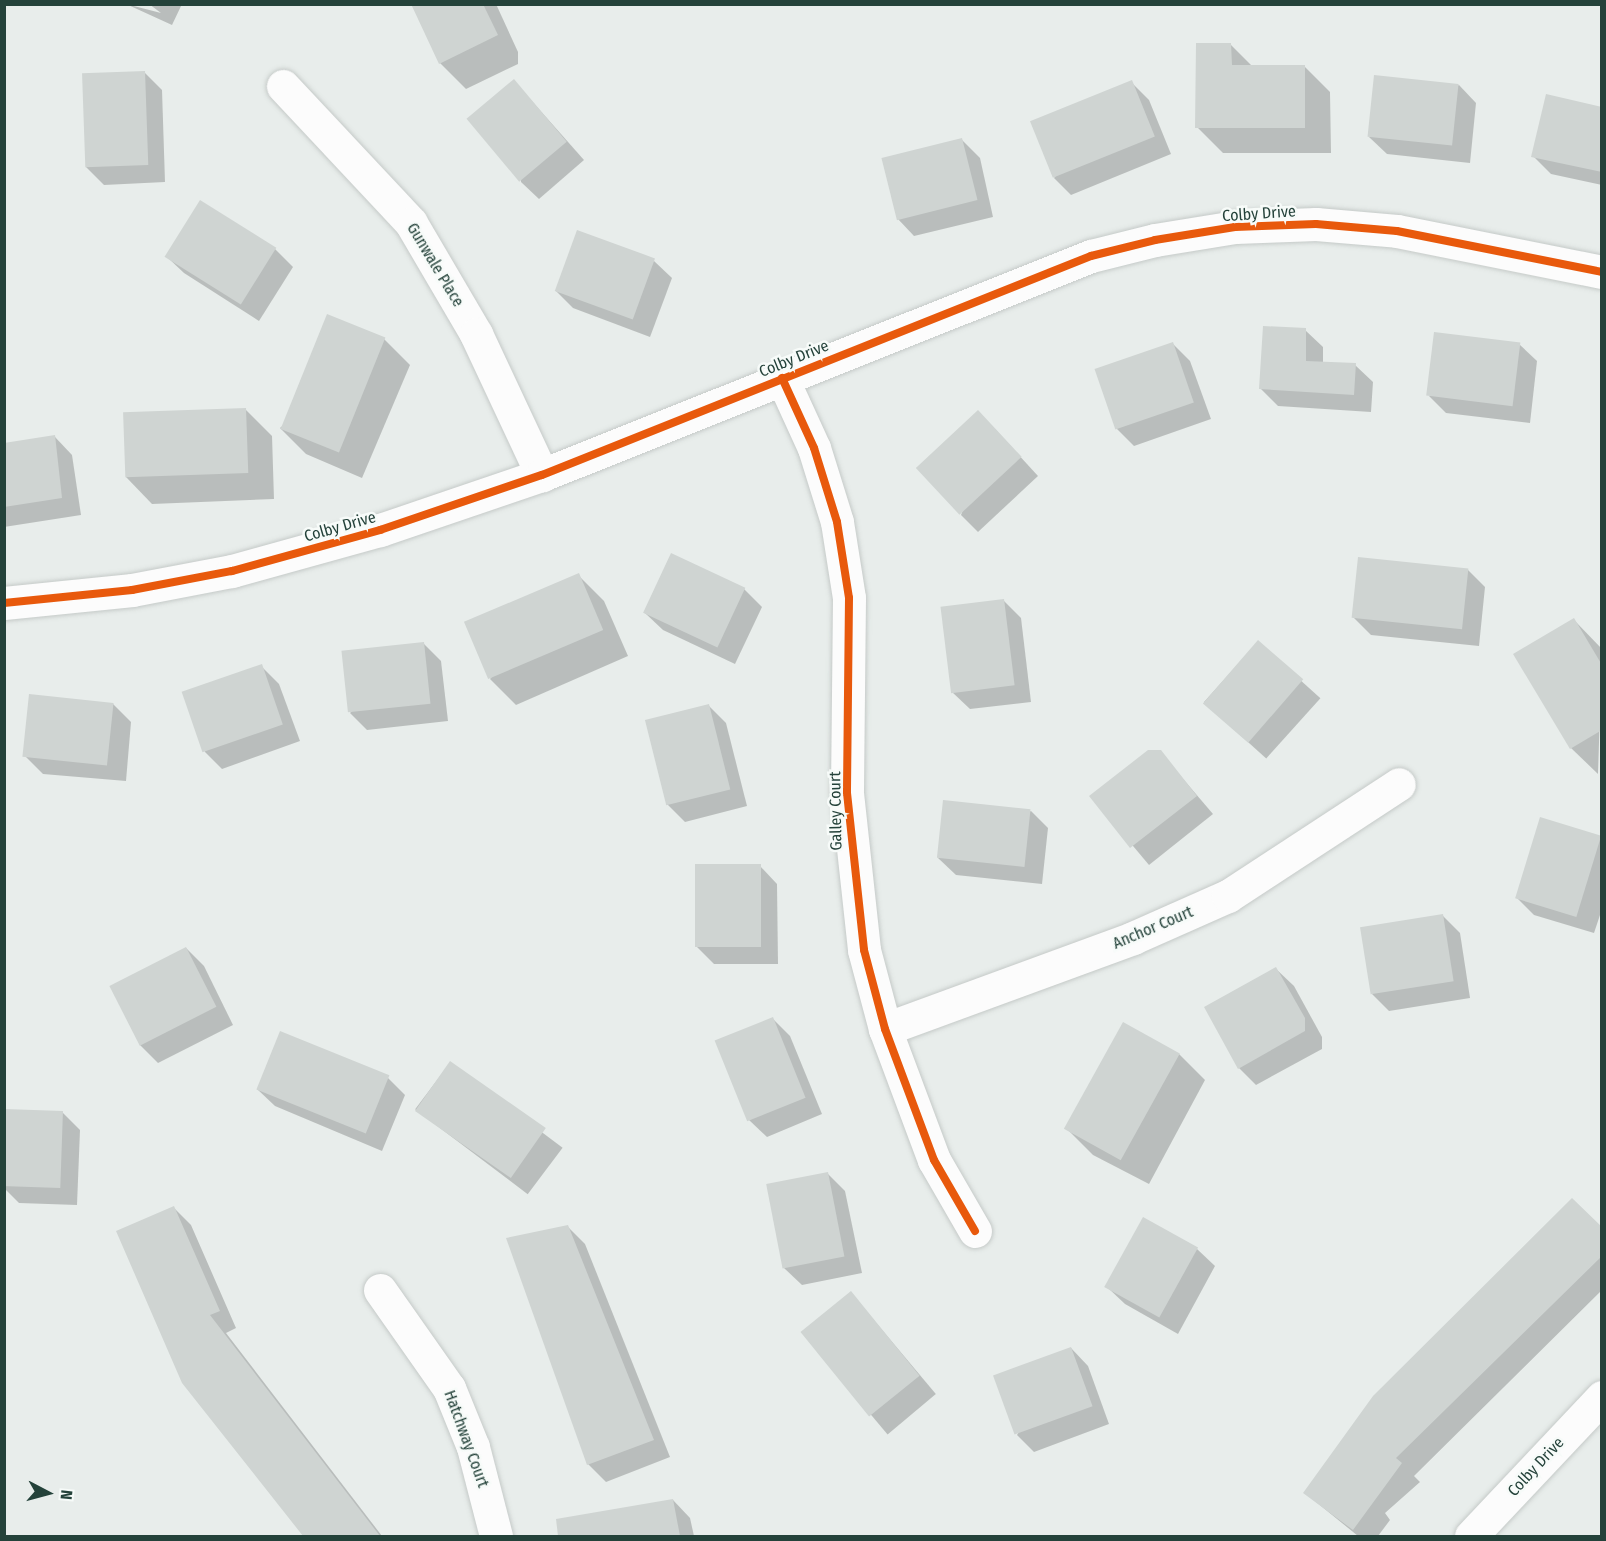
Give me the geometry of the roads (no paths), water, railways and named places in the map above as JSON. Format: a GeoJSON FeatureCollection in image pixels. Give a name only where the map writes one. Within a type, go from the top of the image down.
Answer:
{"type":"FeatureCollection","features":[{"type":"Feature","properties":{"kind":"street","name":"Gunwale Place"},"geometry":{"type":"LineString","coordinates":[[283,86],[411,223],[476,334],[542,475]]}},
{"type":"Feature","properties":{"kind":"street","name":"Colby Drive"},"geometry":{"type":"LineString","coordinates":[[4,603],[132,590],[232,571],[380,530],[542,475],[1091,256],[1235,227],[1316,224],[1397,231],[1602,272]]}},
{"type":"Feature","properties":{"kind":"street","name":"Galley Court"},"geometry":{"type":"LineString","coordinates":[[782,378],[814,448],[837,522],[849,598],[851,864],[864,950],[885,1029],[934,1160],[975,1231]]}},
{"type":"Feature","properties":{"kind":"street","name":"Anchor Court"},"geometry":{"type":"LineString","coordinates":[[885,1029],[1122,942],[1228,896],[1399,784]]}},
{"type":"Feature","properties":{"kind":"street","name":"Hatchway Court"},"geometry":{"type":"LineString","coordinates":[[380,1290],[449,1388],[473,1447],[496,1536]]}},
{"type":"Feature","properties":{"kind":"street","name":"Colby Drive"},"geometry":{"type":"LineString","coordinates":[[1471,1536],[1602,1397]]}}]}
